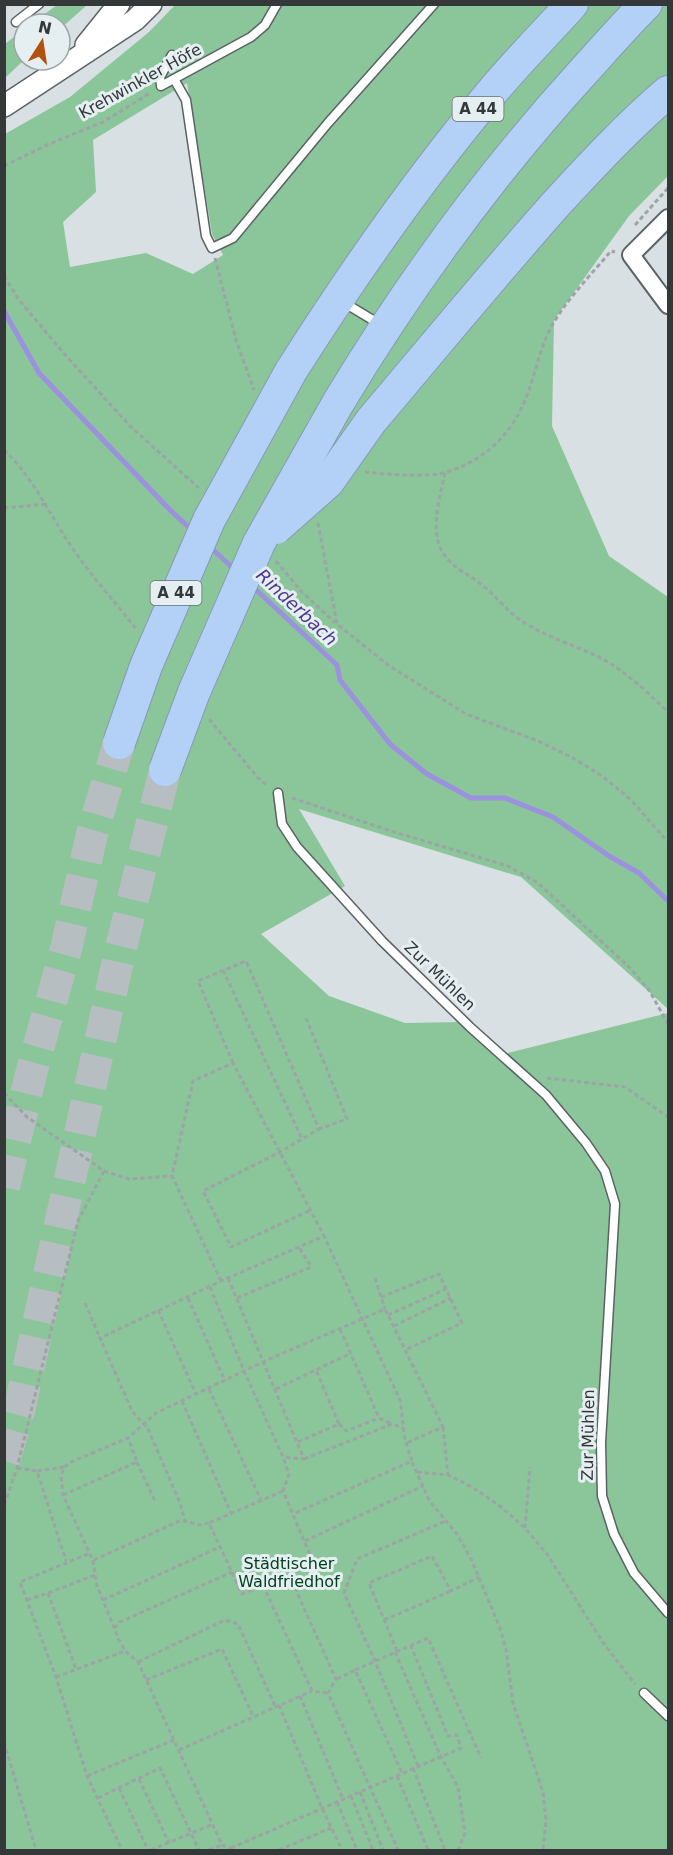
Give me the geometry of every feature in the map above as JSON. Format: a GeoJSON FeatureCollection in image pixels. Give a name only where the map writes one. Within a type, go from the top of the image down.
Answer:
{"type":"FeatureCollection","features":[{"type":"Feature","properties":{"kind":"highway","name":"A 44"},"geometry":{"type":"LineString","coordinates":[[119,743],[146,666],[209,520],[291,371],[338,298],[430,169],[492,92],[572,4]]}},
{"type":"Feature","properties":{"kind":"highway"},"geometry":{"type":"LineString","coordinates":[[165,770],[194,692],[267,551],[338,403],[385,327],[472,203],[535,125],[646,4]]}},
{"type":"Feature","properties":{"kind":"highway"},"geometry":{"type":"LineString","coordinates":[[267,551],[328,482],[371,422],[459,313],[579,179],[651,106],[669,92]]}},
{"type":"Feature","properties":{"kind":"street"},"geometry":{"type":"LineString","coordinates":[[74,59],[119,4]]}},
{"type":"Feature","properties":{"kind":"street"},"geometry":{"type":"LineString","coordinates":[[4,106],[135,20],[152,4]]}},
{"type":"Feature","properties":{"kind":"street"},"geometry":{"type":"LineString","coordinates":[[669,218],[625,249],[669,305]]}},
{"type":"Feature","properties":{"kind":"lane","name":"Krehwinkler Höfe"},"geometry":{"type":"LineString","coordinates":[[161,86],[251,37],[265,25],[277,4]]}},
{"type":"Feature","properties":{"kind":"lane"},"geometry":{"type":"LineString","coordinates":[[174,79],[186,100],[206,236],[212,248],[233,238],[328,123],[434,4]]}},
{"type":"Feature","properties":{"kind":"lane"},"geometry":{"type":"LineString","coordinates":[[161,86],[160,77],[172,55]]}},
{"type":"Feature","properties":{"kind":"lane"},"geometry":{"type":"LineString","coordinates":[[338,298],[385,327]]}},
{"type":"Feature","properties":{"kind":"lane","name":"Zur Mühlen"},"geometry":{"type":"LineString","coordinates":[[278,794],[282,824],[297,848],[399,958],[546,1095],[606,1171],[615,1204],[601,1442],[602,1496],[614,1534],[634,1573],[669,1614]]}},
{"type":"Feature","properties":{"kind":"lane"},"geometry":{"type":"LineString","coordinates":[[644,1694],[669,1716]]}},
{"type":"Feature","properties":{"kind":"path","name":"Krehwinkler Höfe"},"geometry":{"type":"LineString","coordinates":[[4,166],[46,145],[103,122],[161,86]]}},
{"type":"Feature","properties":{"kind":"path"},"geometry":{"type":"LineString","coordinates":[[633,227],[669,188]]}},
{"type":"Feature","properties":{"kind":"path"},"geometry":{"type":"LineString","coordinates":[[212,248],[236,340],[255,393]]}},
{"type":"Feature","properties":{"kind":"path"},"geometry":{"type":"LineString","coordinates":[[611,251],[625,249]]}},
{"type":"Feature","properties":{"kind":"path"},"geometry":{"type":"LineString","coordinates":[[625,249],[611,251],[564,309],[549,332],[523,406],[506,435],[494,448],[475,460],[445,473],[438,502],[436,525],[439,544],[447,560],[483,585],[511,614],[530,627],[584,650],[620,669],[669,712]]}},
{"type":"Feature","properties":{"kind":"path"},"geometry":{"type":"LineString","coordinates":[[4,276],[19,300],[131,427],[204,492]]}},
{"type":"Feature","properties":{"kind":"path"},"geometry":{"type":"LineString","coordinates":[[4,450],[16,461],[47,504],[4,508]]}},
{"type":"Feature","properties":{"kind":"path"},"geometry":{"type":"LineString","coordinates":[[314,516],[319,526],[337,624]]}},
{"type":"Feature","properties":{"kind":"path"},"geometry":{"type":"LineString","coordinates":[[267,551],[302,592],[388,665],[466,714],[538,741],[573,758],[602,776],[630,799],[669,842]]}},
{"type":"Feature","properties":{"kind":"path"},"geometry":{"type":"LineString","coordinates":[[278,794],[508,867],[538,884],[630,968],[649,990],[669,1024]]}},
{"type":"Feature","properties":{"kind":"path"},"geometry":{"type":"LineString","coordinates":[[319,1129],[246,961],[198,981],[233,1063],[324,1236],[400,1400],[406,1443],[430,1502],[457,1534],[480,1577],[500,1628],[506,1649],[513,1702],[543,1792],[546,1820],[544,1850]]}},
{"type":"Feature","properties":{"kind":"path"},"geometry":{"type":"LineString","coordinates":[[223,970],[302,1139]]}},
{"type":"Feature","properties":{"kind":"path"},"geometry":{"type":"LineString","coordinates":[[306,1018],[347,1119],[319,1129],[280,1152],[203,1191],[231,1247],[310,1210]]}},
{"type":"Feature","properties":{"kind":"path"},"geometry":{"type":"LineString","coordinates":[[221,1281],[172,1176],[194,1081],[233,1063]]}},
{"type":"Feature","properties":{"kind":"path"},"geometry":{"type":"LineString","coordinates":[[527,1077],[586,1081],[625,1087],[669,1117]]}},
{"type":"Feature","properties":{"kind":"path"},"geometry":{"type":"LineString","coordinates":[[4,1093],[27,1117],[104,1171],[129,1179],[172,1176]]}},
{"type":"Feature","properties":{"kind":"path"},"geometry":{"type":"LineString","coordinates":[[4,1506],[17,1468],[78,1221],[104,1171]]}},
{"type":"Feature","properties":{"kind":"path"},"geometry":{"type":"LineString","coordinates":[[100,1338],[209,1286],[324,1236]]}},
{"type":"Feature","properties":{"kind":"path"},"geometry":{"type":"LineString","coordinates":[[237,1298],[310,1267],[299,1247]]}},
{"type":"Feature","properties":{"kind":"path"},"geometry":{"type":"LineString","coordinates":[[381,1297],[440,1274],[451,1298],[462,1323],[405,1350]]}},
{"type":"Feature","properties":{"kind":"path"},"geometry":{"type":"LineString","coordinates":[[228,1278],[265,1361],[304,1459]]}},
{"type":"Feature","properties":{"kind":"path"},"geometry":{"type":"LineString","coordinates":[[375,1278],[385,1309],[443,1427],[448,1475]]}},
{"type":"Feature","properties":{"kind":"path"},"geometry":{"type":"LineString","coordinates":[[209,1286],[283,1457],[289,1474],[284,1491],[314,1564],[242,1594],[209,1523]]}},
{"type":"Feature","properties":{"kind":"path"},"geometry":{"type":"LineString","coordinates":[[388,1315],[446,1289]]}},
{"type":"Feature","properties":{"kind":"path"},"geometry":{"type":"LineString","coordinates":[[188,1298],[225,1381]]}},
{"type":"Feature","properties":{"kind":"path"},"geometry":{"type":"LineString","coordinates":[[394,1326],[451,1298]]}},
{"type":"Feature","properties":{"kind":"path"},"geometry":{"type":"LineString","coordinates":[[85,1304],[132,1411],[148,1429],[180,1503],[185,1521]]}},
{"type":"Feature","properties":{"kind":"path"},"geometry":{"type":"LineString","coordinates":[[17,1468],[37,1471],[64,1467],[128,1438],[137,1431],[142,1423],[156,1413],[265,1361],[385,1309]]}},
{"type":"Feature","properties":{"kind":"path"},"geometry":{"type":"LineString","coordinates":[[158,1310],[196,1394]]}},
{"type":"Feature","properties":{"kind":"path"},"geometry":{"type":"LineString","coordinates":[[340,1329],[379,1418],[404,1428]]}},
{"type":"Feature","properties":{"kind":"path"},"geometry":{"type":"LineString","coordinates":[[276,1389],[351,1353]]}},
{"type":"Feature","properties":{"kind":"path"},"geometry":{"type":"LineString","coordinates":[[316,1370],[339,1424],[346,1431],[379,1418]]}},
{"type":"Feature","properties":{"kind":"path"},"geometry":{"type":"LineString","coordinates":[[209,1389],[261,1500]]}},
{"type":"Feature","properties":{"kind":"path"},"geometry":{"type":"LineString","coordinates":[[182,1401],[231,1513]]}},
{"type":"Feature","properties":{"kind":"path"},"geometry":{"type":"LineString","coordinates":[[297,1442],[339,1424]]}},
{"type":"Feature","properties":{"kind":"path"},"geometry":{"type":"LineString","coordinates":[[283,1457],[304,1459],[392,1424]]}},
{"type":"Feature","properties":{"kind":"path"},"geometry":{"type":"LineString","coordinates":[[406,1443],[443,1427]]}},
{"type":"Feature","properties":{"kind":"path"},"geometry":{"type":"LineString","coordinates":[[128,1438],[155,1501]]}},
{"type":"Feature","properties":{"kind":"path"},"geometry":{"type":"LineString","coordinates":[[293,1514],[412,1461]]}},
{"type":"Feature","properties":{"kind":"path"},"geometry":{"type":"LineString","coordinates":[[63,1495],[137,1462]]}},
{"type":"Feature","properties":{"kind":"path"},"geometry":{"type":"LineString","coordinates":[[64,1467],[61,1476],[63,1495],[93,1560],[95,1575],[114,1628],[125,1651],[138,1662],[222,1845],[231,1849],[440,1755],[461,1748],[457,1735],[447,1736],[411,1646]]}},
{"type":"Feature","properties":{"kind":"path"},"geometry":{"type":"LineString","coordinates":[[525,1528],[530,1467]]}},
{"type":"Feature","properties":{"kind":"path"},"geometry":{"type":"LineString","coordinates":[[37,1471],[66,1561]]}},
{"type":"Feature","properties":{"kind":"path"},"geometry":{"type":"LineString","coordinates":[[417,1472],[448,1475],[472,1487],[500,1506],[525,1528],[547,1554],[604,1644],[644,1694]]}},
{"type":"Feature","properties":{"kind":"path"},"geometry":{"type":"LineString","coordinates":[[305,1541],[423,1486]]}},
{"type":"Feature","properties":{"kind":"path"},"geometry":{"type":"LineString","coordinates":[[93,1560],[177,1522],[185,1521],[200,1525],[209,1523],[284,1491]]}},
{"type":"Feature","properties":{"kind":"path"},"geometry":{"type":"LineString","coordinates":[[418,1766],[344,1593],[357,1559],[446,1521]]}},
{"type":"Feature","properties":{"kind":"path"},"geometry":{"type":"LineString","coordinates":[[103,1600],[220,1547]]}},
{"type":"Feature","properties":{"kind":"path"},"geometry":{"type":"LineString","coordinates":[[88,1553],[20,1582],[56,1677],[87,1776],[122,1851]]}},
{"type":"Feature","properties":{"kind":"path"},"geometry":{"type":"LineString","coordinates":[[451,1591],[432,1556],[369,1583],[440,1755],[458,1787],[465,1833],[458,1851]]}},
{"type":"Feature","properties":{"kind":"path"},"geometry":{"type":"LineString","coordinates":[[114,1628],[120,1623],[232,1572]]}},
{"type":"Feature","properties":{"kind":"path"},"geometry":{"type":"LineString","coordinates":[[291,1573],[299,1597],[336,1679]]}},
{"type":"Feature","properties":{"kind":"path"},"geometry":{"type":"LineString","coordinates":[[27,1600],[95,1575]]}},
{"type":"Feature","properties":{"kind":"path"},"geometry":{"type":"LineString","coordinates":[[384,1620],[480,1577]]}},
{"type":"Feature","properties":{"kind":"path"},"geometry":{"type":"LineString","coordinates":[[263,1585],[312,1691]]}},
{"type":"Feature","properties":{"kind":"path"},"geometry":{"type":"LineString","coordinates":[[48,1593],[76,1670]]}},
{"type":"Feature","properties":{"kind":"path"},"geometry":{"type":"LineString","coordinates":[[138,1662],[225,1620],[238,1624],[342,1851]]}},
{"type":"Feature","properties":{"kind":"path"},"geometry":{"type":"LineString","coordinates":[[328,1693],[336,1679],[428,1638],[481,1758]]}},
{"type":"Feature","properties":{"kind":"path"},"geometry":{"type":"LineString","coordinates":[[146,1680],[222,1649],[253,1716]]}},
{"type":"Feature","properties":{"kind":"path"},"geometry":{"type":"LineString","coordinates":[[56,1677],[125,1651]]}},
{"type":"Feature","properties":{"kind":"path"},"geometry":{"type":"LineString","coordinates":[[355,1670],[402,1773]]}},
{"type":"Feature","properties":{"kind":"path"},"geometry":{"type":"LineString","coordinates":[[179,1750],[312,1691],[328,1693]]}},
{"type":"Feature","properties":{"kind":"path"},"geometry":{"type":"LineString","coordinates":[[328,1693],[398,1851]]}},
{"type":"Feature","properties":{"kind":"path"},"geometry":{"type":"LineString","coordinates":[[300,1696],[343,1799]]}},
{"type":"Feature","properties":{"kind":"path"},"geometry":{"type":"LineString","coordinates":[[87,1776],[174,1740]]}},
{"type":"Feature","properties":{"kind":"path"},"geometry":{"type":"LineString","coordinates":[[4,1742],[36,1851]]}},
{"type":"Feature","properties":{"kind":"path"},"geometry":{"type":"LineString","coordinates":[[97,1798],[160,1768],[199,1851]]}},
{"type":"Feature","properties":{"kind":"path"},"geometry":{"type":"LineString","coordinates":[[413,1768],[445,1851]]}},
{"type":"Feature","properties":{"kind":"path"},"geometry":{"type":"LineString","coordinates":[[397,1776],[428,1851]]}},
{"type":"Feature","properties":{"kind":"path"},"geometry":{"type":"LineString","coordinates":[[139,1778],[169,1843]]}},
{"type":"Feature","properties":{"kind":"path"},"geometry":{"type":"LineString","coordinates":[[119,1788],[149,1851],[211,1825]]}},
{"type":"Feature","properties":{"kind":"path"},"geometry":{"type":"LineString","coordinates":[[360,1792],[384,1851]]}},
{"type":"Feature","properties":{"kind":"path"},"geometry":{"type":"LineString","coordinates":[[351,1796],[373,1851]]}},
{"type":"Feature","properties":{"kind":"path"},"geometry":{"type":"LineString","coordinates":[[337,1802],[357,1851]]}},
{"type":"Feature","properties":{"kind":"path"},"geometry":{"type":"LineString","coordinates":[[279,1851],[331,1828]]}},
{"type":"Feature","properties":{"kind":"path"},"geometry":{"type":"LineString","coordinates":[[209,1851],[222,1845]]}},
{"type":"Feature","properties":{"kind":"green space"},"geometry":{"type":"Polygon","coordinates":[[[57,5],[87,5],[72,18],[72,12],[47,12],[57,5]]]}},
{"type":"Feature","properties":{"kind":"green space","name":"Städtischer Waldfriedhof"},"geometry":{"type":"Polygon","coordinates":[[[175,5],[668,5],[668,176],[629,216],[554,320],[552,426],[609,556],[668,597],[668,1009],[521,877],[299,809],[345,886],[261,934],[329,996],[405,1023],[462,1022],[500,1055],[668,1013],[668,1850],[5,1850],[5,134],[70,97],[149,32],[175,5]],[[187,83],[93,140],[96,192],[63,222],[70,267],[146,253],[193,274],[223,255],[212,234],[187,83]]]}},
{"type":"Feature","properties":{"kind":"green space"},"geometry":{"type":"Polygon","coordinates":[[[12,38],[12,71],[5,78],[5,44],[12,38]]]}},
{"type":"Feature","properties":{"kind":"waterway","name":"Rinderbach"},"geometry":{"type":"LineString","coordinates":[[4,311],[39,373],[193,531]]}},
{"type":"Feature","properties":{"kind":"waterway","name":"Rinderbach"},"geometry":{"type":"LineString","coordinates":[[209,546],[235,570]]}},
{"type":"Feature","properties":{"kind":"waterway","name":"Rinderbach"},"geometry":{"type":"LineString","coordinates":[[251,585],[337,665],[340,680],[390,744],[427,774],[471,798],[505,798],[553,817],[609,856],[639,873],[668,901]]}},
{"type":"Feature","properties":{"kind":"tunnel"},"geometry":{"type":"LineString","coordinates":[[4,1187],[32,1070],[66,949],[92,834],[119,743]]}},
{"type":"Feature","properties":{"kind":"tunnel"},"geometry":{"type":"LineString","coordinates":[[4,1461],[19,1411],[119,956],[165,770]]}}]}
